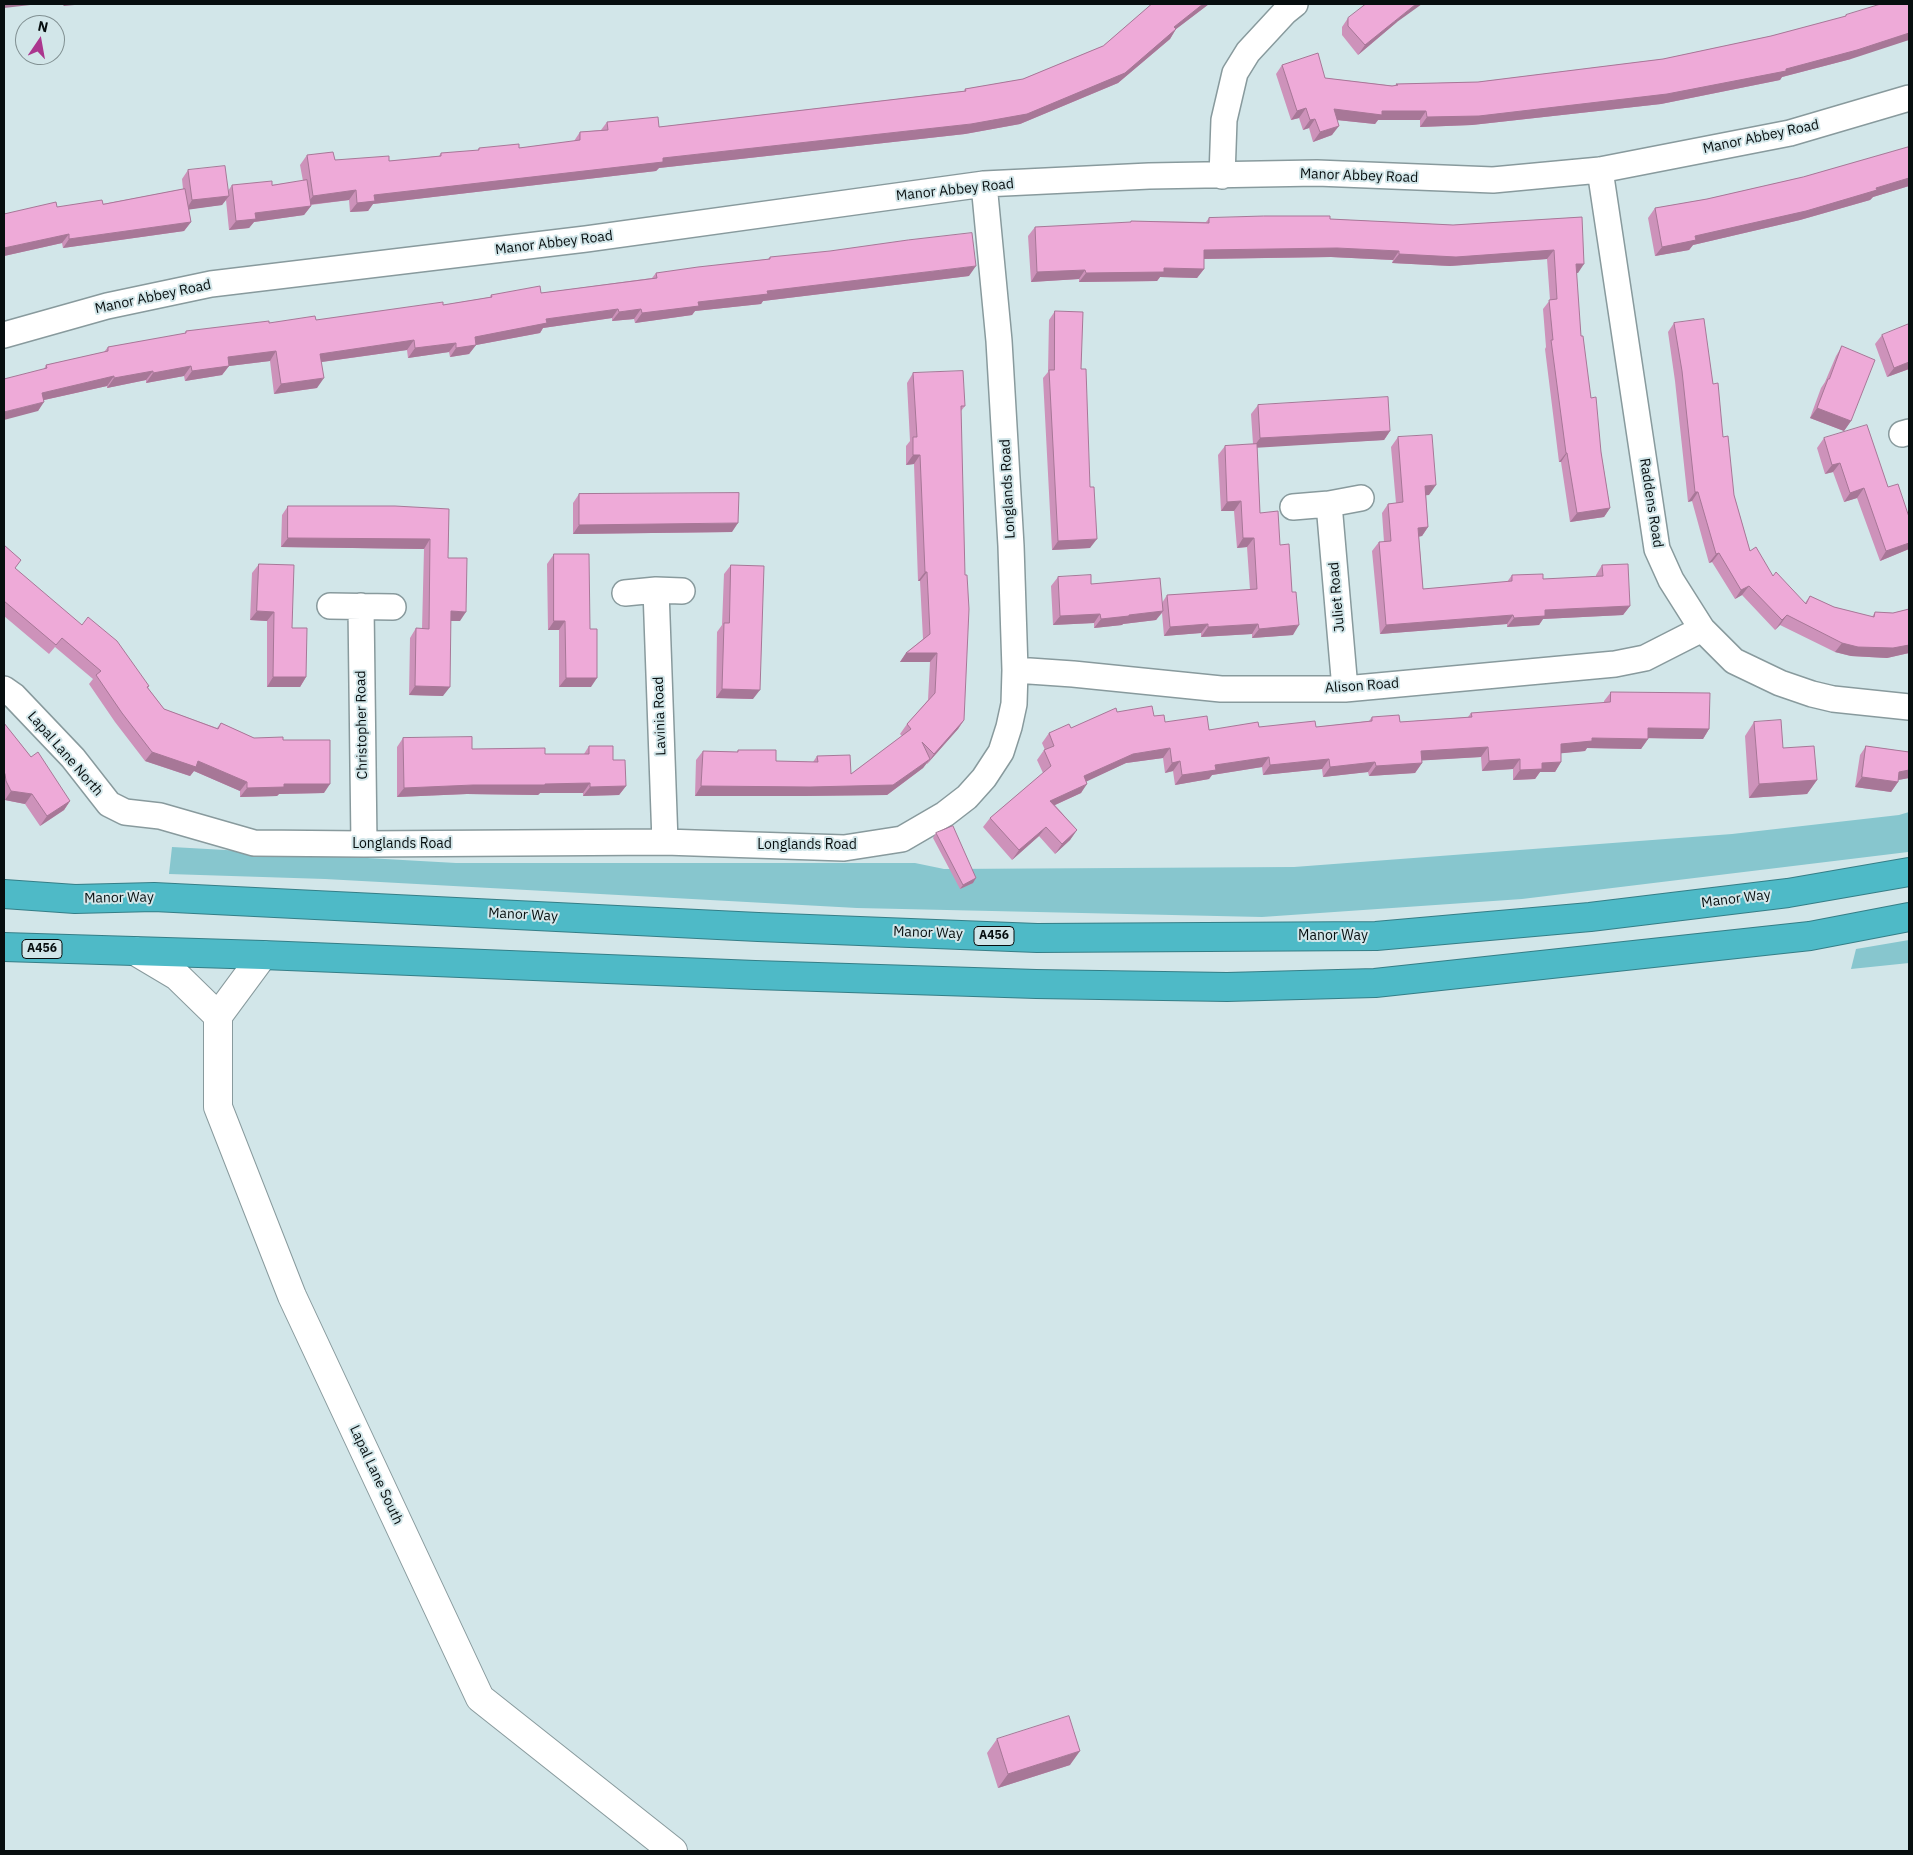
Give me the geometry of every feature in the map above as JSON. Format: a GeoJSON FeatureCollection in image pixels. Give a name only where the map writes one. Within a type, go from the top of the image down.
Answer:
{"type":"FeatureCollection","features":[{"type":"Feature","properties":{"kind":"highway","name":"Manor Way"},"geometry":{"type":"LineString","coordinates":[[4,894],[75,899],[154,897],[758,927],[1037,938],[1376,936],[1600,916],[1788,893],[1909,872]]}},
{"type":"Feature","properties":{"kind":"highway","name":"A456"},"geometry":{"type":"LineString","coordinates":[[4,948],[263,955],[765,976],[1036,984],[1227,987],[1375,983],[1810,936],[1909,917]]}},
{"type":"Feature","properties":{"kind":"street"},"geometry":{"type":"LineString","coordinates":[[1222,176],[1224,120],[1235,73],[1248,52],[1285,12],[1295,4]]}},
{"type":"Feature","properties":{"kind":"street","name":"Manor Abbey Road"},"geometry":{"type":"LineString","coordinates":[[4,335],[106,306],[212,284],[586,239],[984,184],[1149,176],[1317,173],[1493,180],[1600,170],[1790,133],[1909,98]]}},
{"type":"Feature","properties":{"kind":"street","name":"Raddens Road"},"geometry":{"type":"LineString","coordinates":[[1600,170],[1657,549],[1671,580],[1702,629],[1734,661],[1780,683],[1833,700],[1909,708]]}},
{"type":"Feature","properties":{"kind":"street","name":"Longlands Road"},"geometry":{"type":"LineString","coordinates":[[160,816],[254,843],[665,842],[844,848],[902,839],[945,814],[967,797],[984,778],[1001,752],[1014,704],[1015,670],[1011,546],[1000,341],[984,184]]}},
{"type":"Feature","properties":{"kind":"street"},"geometry":{"type":"LineString","coordinates":[[1293,507],[1328,504],[1361,498]]}},
{"type":"Feature","properties":{"kind":"street","name":"Juliet Road"},"geometry":{"type":"LineString","coordinates":[[1328,504],[1345,689]]}},
{"type":"Feature","properties":{"kind":"street"},"geometry":{"type":"LineString","coordinates":[[625,593],[656,590],[682,591]]}},
{"type":"Feature","properties":{"kind":"street","name":"Lavinia Road"},"geometry":{"type":"LineString","coordinates":[[656,590],[665,842]]}},
{"type":"Feature","properties":{"kind":"street"},"geometry":{"type":"LineString","coordinates":[[330,606],[392,607]]}},
{"type":"Feature","properties":{"kind":"street","name":"Christopher Road"},"geometry":{"type":"LineString","coordinates":[[361,606],[364,844]]}},
{"type":"Feature","properties":{"kind":"street","name":"Alison Road"},"geometry":{"type":"LineString","coordinates":[[1015,670],[1221,689],[1345,689],[1615,664],[1644,658],[1702,629]]}},
{"type":"Feature","properties":{"kind":"street","name":"Lapal Lane North"},"geometry":{"type":"LineString","coordinates":[[4,689],[14,696],[73,758],[109,804],[126,812],[160,816]]}},
{"type":"Feature","properties":{"kind":"street"},"geometry":{"type":"LineString","coordinates":[[135,951],[177,976],[218,1016],[263,955]]}},
{"type":"Feature","properties":{"kind":"street","name":"Lapal Lane South"},"geometry":{"type":"LineString","coordinates":[[218,1016],[218,1107],[292,1296],[480,1698],[673,1851]]}},
{"type":"Feature","properties":{"kind":"shaded area"},"geometry":{"type":"Polygon","coordinates":[[[1909,812],[1909,852],[1522,899],[1262,917],[857,908],[325,879],[169,874],[172,847],[456,863],[915,863],[944,869],[1294,867],[1732,834],[1899,815],[1909,812]]]}},
{"type":"Feature","properties":{"kind":"shaded area"},"geometry":{"type":"Polygon","coordinates":[[[1909,940],[1909,963],[1851,969],[1856,949],[1909,940]]]}},
{"type":"Feature","properties":{"kind":"building"},"geometry":{"type":"Polygon","coordinates":[[[1152,4],[1203,4],[1174,27],[1176,29],[1125,73],[1027,114],[971,124],[663,158],[663,162],[374,195],[375,201],[357,203],[356,190],[313,196],[307,155],[333,152],[335,160],[389,156],[389,161],[441,156],[441,153],[519,144],[519,148],[580,140],[580,132],[608,130],[607,122],[658,117],[659,127],[966,91],[965,89],[1023,79],[1103,46],[1152,4]]]}},
{"type":"Feature","properties":{"kind":"building"},"geometry":{"type":"Polygon","coordinates":[[[1366,4],[1416,4],[1365,45],[1348,26],[1348,18],[1366,4]]]}},
{"type":"Feature","properties":{"kind":"building"},"geometry":{"type":"Polygon","coordinates":[[[1881,4],[1909,4],[1909,33],[1857,50],[1786,69],[1786,71],[1667,94],[1479,116],[1427,117],[1426,111],[1382,111],[1382,115],[1334,109],[1339,126],[1320,132],[1315,119],[1310,120],[1306,108],[1297,111],[1282,65],[1318,53],[1325,78],[1392,86],[1398,85],[1396,84],[1478,82],[1663,59],[1771,36],[1846,16],[1881,4]]]}},
{"type":"Feature","properties":{"kind":"building"},"geometry":{"type":"Polygon","coordinates":[[[1909,147],[1909,178],[1876,188],[1877,190],[1806,211],[1695,236],[1696,240],[1662,247],[1655,208],[1707,199],[1803,177],[1909,147]]]}},
{"type":"Feature","properties":{"kind":"building"},"geometry":{"type":"Polygon","coordinates":[[[225,166],[229,196],[192,200],[188,170],[225,166]]]}},
{"type":"Feature","properties":{"kind":"building"},"geometry":{"type":"Polygon","coordinates":[[[307,180],[311,206],[255,213],[256,219],[236,221],[232,185],[272,181],[272,185],[307,180]]]}},
{"type":"Feature","properties":{"kind":"building"},"geometry":{"type":"Polygon","coordinates":[[[185,189],[191,222],[69,239],[69,234],[4,248],[4,214],[56,202],[57,207],[102,200],[103,204],[185,189]]]}},
{"type":"Feature","properties":{"kind":"building"},"geometry":{"type":"Polygon","coordinates":[[[1330,216],[1330,219],[1453,225],[1582,217],[1584,264],[1576,264],[1581,336],[1583,336],[1591,398],[1596,397],[1601,452],[1610,508],[1577,513],[1566,453],[1551,340],[1553,340],[1549,300],[1557,299],[1554,250],[1456,257],[1399,254],[1399,251],[1337,248],[1204,250],[1204,269],[1164,268],[1164,272],[1086,273],[1085,270],[1037,272],[1035,227],[1131,221],[1209,223],[1209,218],[1330,216]]]}},
{"type":"Feature","properties":{"kind":"building"},"geometry":{"type":"Polygon","coordinates":[[[972,233],[976,266],[767,291],[768,294],[698,302],[699,306],[642,313],[641,309],[619,312],[618,309],[546,319],[547,323],[475,337],[476,345],[456,348],[456,343],[415,348],[414,340],[320,354],[324,378],[281,384],[276,351],[228,357],[229,366],[192,371],[191,366],[153,373],[153,371],[114,378],[114,376],[42,393],[44,402],[4,412],[4,379],[47,368],[46,365],[108,351],[108,347],[186,333],[186,331],[269,321],[269,323],[315,316],[316,320],[443,302],[443,305],[492,297],[491,295],[540,286],[541,293],[657,278],[656,273],[698,267],[972,233]]]}},
{"type":"Feature","properties":{"kind":"building"},"geometry":{"type":"Polygon","coordinates":[[[1055,311],[1083,312],[1081,369],[1086,369],[1090,487],[1094,487],[1097,539],[1058,541],[1049,370],[1054,370],[1055,311]]]}},
{"type":"Feature","properties":{"kind":"building"},"geometry":{"type":"Polygon","coordinates":[[[1704,319],[1713,384],[1718,383],[1723,437],[1728,436],[1734,495],[1750,551],[1756,547],[1773,576],[1776,572],[1806,604],[1810,596],[1834,607],[1874,617],[1875,612],[1893,613],[1909,609],[1909,645],[1893,648],[1858,647],[1842,643],[1787,615],[1782,620],[1749,586],[1741,590],[1719,553],[1716,554],[1698,492],[1695,492],[1682,371],[1674,323],[1704,319]]]}},
{"type":"Feature","properties":{"kind":"building"},"geometry":{"type":"Polygon","coordinates":[[[1909,324],[1909,362],[1894,368],[1882,335],[1909,324]]]}},
{"type":"Feature","properties":{"kind":"building"},"geometry":{"type":"Polygon","coordinates":[[[1842,346],[1875,360],[1851,421],[1817,408],[1842,346]]]}},
{"type":"Feature","properties":{"kind":"building"},"geometry":{"type":"Polygon","coordinates":[[[963,371],[965,406],[961,406],[965,575],[967,575],[969,609],[964,720],[934,754],[922,742],[930,759],[893,785],[810,787],[701,786],[703,751],[776,750],[776,761],[818,762],[817,756],[850,755],[851,774],[911,729],[907,724],[935,693],[937,653],[906,653],[930,634],[927,572],[925,572],[920,455],[913,455],[913,437],[917,437],[913,373],[963,371]]]}},
{"type":"Feature","properties":{"kind":"building"},"geometry":{"type":"Polygon","coordinates":[[[1388,397],[1390,431],[1260,438],[1258,405],[1388,397]]]}},
{"type":"Feature","properties":{"kind":"building"},"geometry":{"type":"Polygon","coordinates":[[[1867,425],[1888,487],[1898,484],[1909,517],[1909,543],[1886,551],[1864,488],[1850,493],[1840,463],[1832,465],[1824,438],[1867,425]]]}},
{"type":"Feature","properties":{"kind":"building"},"geometry":{"type":"Polygon","coordinates":[[[1432,435],[1436,485],[1425,486],[1428,527],[1418,528],[1423,589],[1512,581],[1512,575],[1543,574],[1543,579],[1603,576],[1602,565],[1628,564],[1630,606],[1545,610],[1545,616],[1514,618],[1513,615],[1386,625],[1379,542],[1391,541],[1388,504],[1403,502],[1398,437],[1432,435]]]}},
{"type":"Feature","properties":{"kind":"building"},"geometry":{"type":"Polygon","coordinates":[[[1257,444],[1260,513],[1278,511],[1280,545],[1289,544],[1292,592],[1296,592],[1299,625],[1259,629],[1258,624],[1208,627],[1208,624],[1170,627],[1167,595],[1257,589],[1254,538],[1243,538],[1241,501],[1227,502],[1225,446],[1257,444]]]}},
{"type":"Feature","properties":{"kind":"building"},"geometry":{"type":"Polygon","coordinates":[[[739,493],[738,523],[579,525],[579,494],[739,493]]]}},
{"type":"Feature","properties":{"kind":"building"},"geometry":{"type":"Polygon","coordinates":[[[288,506],[395,506],[449,509],[448,558],[467,558],[466,612],[451,611],[450,687],[415,686],[416,628],[429,629],[430,539],[288,538],[288,506]]]}},
{"type":"Feature","properties":{"kind":"building"},"geometry":{"type":"Polygon","coordinates":[[[4,545],[21,560],[15,568],[82,625],[88,617],[117,641],[164,709],[218,729],[221,723],[254,738],[283,737],[283,740],[330,740],[330,784],[284,784],[284,787],[247,788],[247,782],[198,761],[196,767],[152,752],[96,675],[101,671],[62,638],[56,645],[4,601],[4,545]]]}},
{"type":"Feature","properties":{"kind":"building"},"geometry":{"type":"Polygon","coordinates":[[[554,554],[589,554],[590,629],[597,629],[597,678],[566,678],[565,621],[554,621],[554,554]]]}},
{"type":"Feature","properties":{"kind":"building"},"geometry":{"type":"Polygon","coordinates":[[[259,564],[294,565],[292,628],[307,628],[306,677],[273,677],[274,612],[257,611],[259,564]]]}},
{"type":"Feature","properties":{"kind":"building"},"geometry":{"type":"Polygon","coordinates":[[[731,565],[764,566],[760,690],[722,689],[724,623],[729,623],[731,565]]]}},
{"type":"Feature","properties":{"kind":"building"},"geometry":{"type":"Polygon","coordinates":[[[1091,575],[1091,584],[1160,578],[1163,611],[1101,619],[1100,614],[1060,616],[1058,577],[1091,575]]]}},
{"type":"Feature","properties":{"kind":"building"},"geometry":{"type":"Polygon","coordinates":[[[1611,692],[1710,693],[1709,729],[1648,728],[1648,739],[1592,738],[1592,741],[1561,744],[1561,762],[1542,763],[1542,769],[1520,770],[1520,759],[1489,761],[1488,747],[1421,751],[1422,763],[1376,766],[1375,762],[1330,767],[1329,759],[1270,765],[1269,757],[1215,765],[1216,770],[1182,775],[1180,761],[1172,763],[1170,748],[1133,754],[1084,776],[1087,784],[1050,801],[1077,830],[1062,844],[1046,827],[1019,850],[990,818],[1051,766],[1044,750],[1054,746],[1049,733],[1069,724],[1071,728],[1116,708],[1117,712],[1152,706],[1154,716],[1164,715],[1165,722],[1207,716],[1209,730],[1258,722],[1259,727],[1315,721],[1316,727],[1372,721],[1372,717],[1399,715],[1400,722],[1472,717],[1471,713],[1610,702],[1611,692]]]}},
{"type":"Feature","properties":{"kind":"building"},"geometry":{"type":"Polygon","coordinates":[[[1781,720],[1783,748],[1814,746],[1817,780],[1759,784],[1754,722],[1781,720]]]}},
{"type":"Feature","properties":{"kind":"building"},"geometry":{"type":"Polygon","coordinates":[[[4,723],[31,757],[38,752],[70,801],[47,816],[32,794],[11,791],[6,781],[4,772],[4,723]]]}},
{"type":"Feature","properties":{"kind":"building"},"geometry":{"type":"Polygon","coordinates":[[[472,737],[472,749],[545,748],[545,754],[589,754],[589,746],[613,746],[613,760],[625,760],[626,786],[590,787],[590,783],[404,788],[403,738],[472,737]]]}},
{"type":"Feature","properties":{"kind":"building"},"geometry":{"type":"Polygon","coordinates":[[[1866,746],[1909,752],[1909,770],[1899,772],[1898,782],[1862,777],[1866,746]]]}},
{"type":"Feature","properties":{"kind":"building"},"geometry":{"type":"Polygon","coordinates":[[[953,826],[976,878],[963,885],[936,833],[953,826]]]}},
{"type":"Feature","properties":{"kind":"building"},"geometry":{"type":"Polygon","coordinates":[[[1069,1716],[1080,1751],[1008,1774],[997,1739],[1069,1716]]]}}]}
